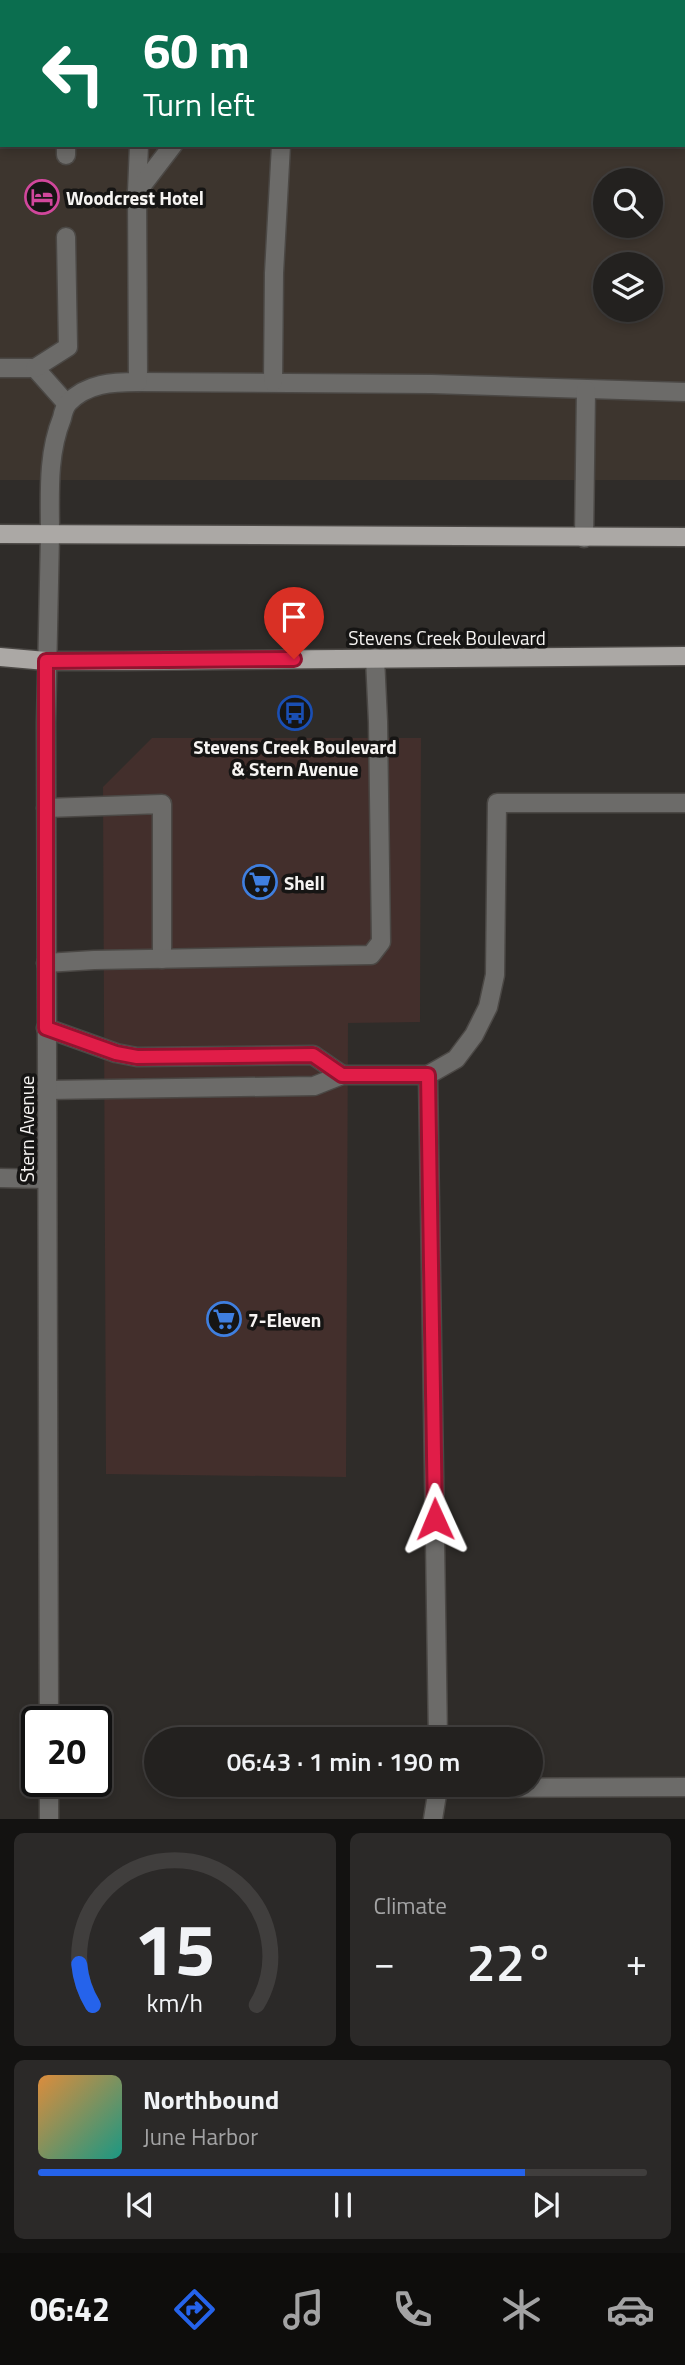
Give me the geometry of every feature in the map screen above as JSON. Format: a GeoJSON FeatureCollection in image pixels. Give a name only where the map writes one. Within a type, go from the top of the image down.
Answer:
{"type":"FeatureCollection","features":[{"type":"Feature","properties":{"kind":"main road"},"geometry":{"type":"LineString","coordinates":[[0,534],[685,537]]}},
{"type":"Feature","properties":{"kind":"main road","name":"Stevens Creek Boulevard"},"geometry":{"type":"LineString","coordinates":[[0,657],[46,661],[685,656]]}},
{"type":"Feature","properties":{"kind":"street"},"geometry":{"type":"LineString","coordinates":[[138,382],[139,147]]}},
{"type":"Feature","properties":{"kind":"street"},"geometry":{"type":"LineString","coordinates":[[137,192],[171,147]]}},
{"type":"Feature","properties":{"kind":"street"},"geometry":{"type":"LineString","coordinates":[[273,382],[274,273],[281,147]]}},
{"type":"Feature","properties":{"kind":"street"},"geometry":{"type":"LineString","coordinates":[[0,368],[35,368],[68,347],[66,237]]}},
{"type":"Feature","properties":{"kind":"street"},"geometry":{"type":"LineString","coordinates":[[35,368],[67,404],[87,389],[110,382],[432,384],[685,392]]}},
{"type":"Feature","properties":{"kind":"street"},"geometry":{"type":"LineString","coordinates":[[584,538],[586,390]]}},
{"type":"Feature","properties":{"kind":"street","name":"Stern Avenue"},"geometry":{"type":"LineString","coordinates":[[49,1706],[46,661],[50,465],[59,424],[67,404]]}},
{"type":"Feature","properties":{"kind":"street"},"geometry":{"type":"LineString","coordinates":[[46,963],[371,955],[381,942],[375,658]]}},
{"type":"Feature","properties":{"kind":"street"},"geometry":{"type":"LineString","coordinates":[[46,1090],[314,1086],[342,1075],[428,1075],[456,1059],[474,1035],[488,1007],[495,975],[497,803],[685,803]]}},
{"type":"Feature","properties":{"kind":"street"},"geometry":{"type":"LineString","coordinates":[[46,808],[162,804],[162,959]]}},
{"type":"Feature","properties":{"kind":"street"},"geometry":{"type":"LineString","coordinates":[[46,1028],[116,1053],[137,1057],[313,1055],[342,1075]]}},
{"type":"Feature","properties":{"kind":"street"},"geometry":{"type":"LineString","coordinates":[[428,1075],[438,1727]]}},
{"type":"Feature","properties":{"kind":"street"},"geometry":{"type":"LineString","coordinates":[[0,1178],[47,1179]]}},
{"type":"Feature","properties":{"kind":"street"},"geometry":{"type":"LineString","coordinates":[[543,1787],[685,1787]]}},
{"type":"Feature","properties":{"kind":"street"},"geometry":{"type":"LineString","coordinates":[[49,1797],[49,1819]]}},
{"type":"Feature","properties":{"kind":"street"},"geometry":{"type":"LineString","coordinates":[[433,1819],[436,1797]]}},
{"type":"Feature","properties":{"kind":"shaded area"},"geometry":{"type":"Polygon","coordinates":[[[0,147],[685,147],[685,480],[0,480],[0,147]]]}},
{"type":"Feature","properties":{"kind":"shaded area"},"geometry":{"type":"Polygon","coordinates":[[[152,738],[421,738],[420,1022],[348,1023],[346,1477],[106,1474],[103,787],[152,738]]]}},
{"type":"Feature","properties":{"kind":"place","name":"Woodcrest Hotel"},"geometry":{"type":"Point","coordinates":[42,197]}},
{"type":"Feature","properties":{"kind":"place","name":"Stevens Creek Boulevard & Stern Avenue"},"geometry":{"type":"Point","coordinates":[295,713]}},
{"type":"Feature","properties":{"kind":"place","name":"Shell"},"geometry":{"type":"Point","coordinates":[260,882]}},
{"type":"Feature","properties":{"kind":"place","name":"7-Eleven"},"geometry":{"type":"Point","coordinates":[224,1319]}},
{"type":"Feature","properties":{"kind":"route"},"geometry":{"type":"LineString","coordinates":[[294,659],[46,661],[46,1028],[116,1053],[137,1057],[313,1055],[342,1075],[428,1075],[435,1519]]}}]}
